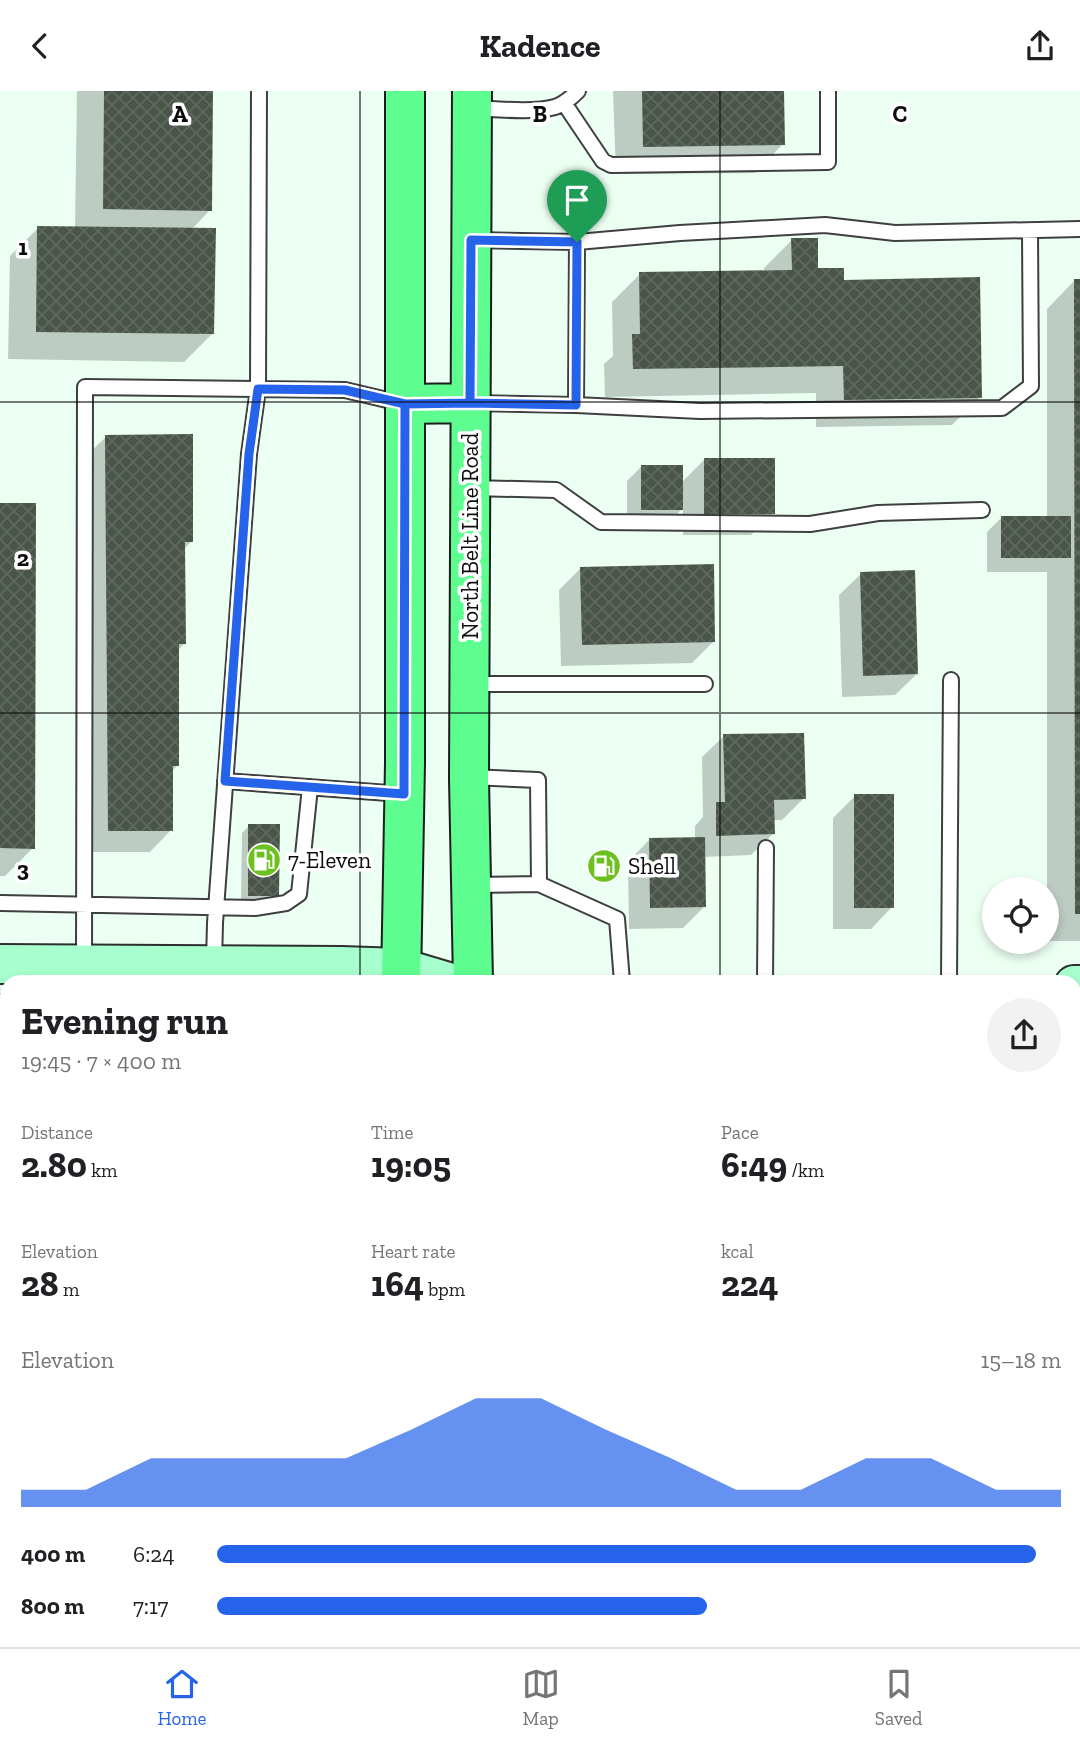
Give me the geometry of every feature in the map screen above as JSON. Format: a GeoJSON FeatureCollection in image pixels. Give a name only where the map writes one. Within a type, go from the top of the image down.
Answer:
{"type":"FeatureCollection","features":[{"type":"Feature","properties":{"kind":"main road"},"geometry":{"type":"LineString","coordinates":[[0,964],[214,965],[401,975],[404,794],[405,91]]}},
{"type":"Feature","properties":{"kind":"main road","name":"North Belt Line Road"},"geometry":{"type":"LineString","coordinates":[[472,100],[469,777],[473,975]]}},
{"type":"Feature","properties":{"kind":"main road"},"geometry":{"type":"LineString","coordinates":[[405,404],[470,403]]}},
{"type":"Feature","properties":{"kind":"lane"},"geometry":{"type":"LineString","coordinates":[[214,965],[249,454],[258,389],[259,91]]}},
{"type":"Feature","properties":{"kind":"lane"},"geometry":{"type":"LineString","coordinates":[[472,100],[536,109],[553,108],[578,91]]}},
{"type":"Feature","properties":{"kind":"lane"},"geometry":{"type":"LineString","coordinates":[[564,103],[603,161],[611,165],[828,162],[828,91]]}},
{"type":"Feature","properties":{"kind":"lane"},"geometry":{"type":"LineString","coordinates":[[471,240],[577,242],[825,225],[895,233],[1080,229]]}},
{"type":"Feature","properties":{"kind":"lane"},"geometry":{"type":"LineString","coordinates":[[470,403],[700,411],[1002,408],[1031,386],[1030,231]]}},
{"type":"Feature","properties":{"kind":"lane"},"geometry":{"type":"LineString","coordinates":[[576,405],[577,242]]}},
{"type":"Feature","properties":{"kind":"lane"},"geometry":{"type":"LineString","coordinates":[[84,965],[85,387],[345,390],[405,404]]}},
{"type":"Feature","properties":{"kind":"lane"},"geometry":{"type":"LineString","coordinates":[[470,488],[556,490],[601,522],[810,524],[878,513],[982,510]]}},
{"type":"Feature","properties":{"kind":"lane"},"geometry":{"type":"LineString","coordinates":[[949,975],[951,680]]}},
{"type":"Feature","properties":{"kind":"lane"},"geometry":{"type":"LineString","coordinates":[[470,684],[705,684]]}},
{"type":"Feature","properties":{"kind":"lane"},"geometry":{"type":"LineString","coordinates":[[469,777],[538,780],[539,884]]}},
{"type":"Feature","properties":{"kind":"lane"},"geometry":{"type":"LineString","coordinates":[[225,781],[404,794]]}},
{"type":"Feature","properties":{"kind":"lane"},"geometry":{"type":"LineString","coordinates":[[0,903],[256,908],[286,903],[299,894],[310,787]]}},
{"type":"Feature","properties":{"kind":"lane"},"geometry":{"type":"LineString","coordinates":[[765,975],[766,848]]}},
{"type":"Feature","properties":{"kind":"lane"},"geometry":{"type":"LineString","coordinates":[[471,885],[539,884],[617,919],[621,975]]}},
{"type":"Feature","properties":{"kind":"building"},"geometry":{"type":"Polygon","coordinates":[[[104,91],[213,91],[212,211],[103,209],[104,91]]]}},
{"type":"Feature","properties":{"kind":"building"},"geometry":{"type":"Polygon","coordinates":[[[642,91],[784,91],[785,145],[643,147],[642,91]]]}},
{"type":"Feature","properties":{"kind":"building"},"geometry":{"type":"Polygon","coordinates":[[[37,226],[216,228],[214,334],[36,332],[37,226]]]}},
{"type":"Feature","properties":{"kind":"building"},"geometry":{"type":"Polygon","coordinates":[[[791,238],[818,238],[818,268],[844,268],[844,280],[980,277],[982,398],[844,400],[843,366],[633,369],[632,334],[640,334],[639,272],[792,270],[791,238]]]}},
{"type":"Feature","properties":{"kind":"building"},"geometry":{"type":"Polygon","coordinates":[[[1074,279],[1080,279],[1080,914],[1075,914],[1074,279]]]}},
{"type":"Feature","properties":{"kind":"building"},"geometry":{"type":"Polygon","coordinates":[[[193,434],[193,542],[185,542],[186,644],[179,644],[179,766],[173,766],[173,831],[108,831],[105,435],[193,434]]]}},
{"type":"Feature","properties":{"kind":"building"},"geometry":{"type":"Polygon","coordinates":[[[704,458],[775,458],[775,514],[704,514],[704,458]]]}},
{"type":"Feature","properties":{"kind":"building"},"geometry":{"type":"Polygon","coordinates":[[[641,465],[683,465],[683,510],[641,510],[641,465]]]}},
{"type":"Feature","properties":{"kind":"building"},"geometry":{"type":"Polygon","coordinates":[[[0,503],[36,503],[35,849],[0,848],[0,503]]]}},
{"type":"Feature","properties":{"kind":"building"},"geometry":{"type":"Polygon","coordinates":[[[1001,516],[1071,516],[1071,558],[1001,558],[1001,516]]]}},
{"type":"Feature","properties":{"kind":"building"},"geometry":{"type":"Polygon","coordinates":[[[714,564],[715,642],[582,645],[580,567],[714,564]]]}},
{"type":"Feature","properties":{"kind":"building"},"geometry":{"type":"Polygon","coordinates":[[[915,570],[918,674],[863,676],[860,572],[915,570]]]}},
{"type":"Feature","properties":{"kind":"building"},"geometry":{"type":"Polygon","coordinates":[[[804,733],[806,799],[774,800],[775,834],[716,836],[716,802],[725,802],[723,734],[804,733]]]}},
{"type":"Feature","properties":{"kind":"building"},"geometry":{"type":"Polygon","coordinates":[[[854,794],[894,794],[894,908],[854,908],[854,794]]]}},
{"type":"Feature","properties":{"kind":"building","name":"7-Eleven"},"geometry":{"type":"Polygon","coordinates":[[[248,824],[280,824],[279,896],[248,896],[248,824]]]}},
{"type":"Feature","properties":{"kind":"building"},"geometry":{"type":"Polygon","coordinates":[[[705,837],[706,907],[650,908],[649,838],[705,837]]]}},
{"type":"Feature","properties":{"kind":"place","name":"7-Eleven"},"geometry":{"type":"Point","coordinates":[264,860]}},
{"type":"Feature","properties":{"kind":"place","name":"Shell"},"geometry":{"type":"Point","coordinates":[604,866]}},
{"type":"Feature","properties":{"kind":"route"},"geometry":{"type":"LineString","coordinates":[[577,242],[471,240],[470,403],[405,404],[345,390],[258,389],[249,454],[225,781],[404,794],[405,404],[576,405],[577,242]]}}]}
